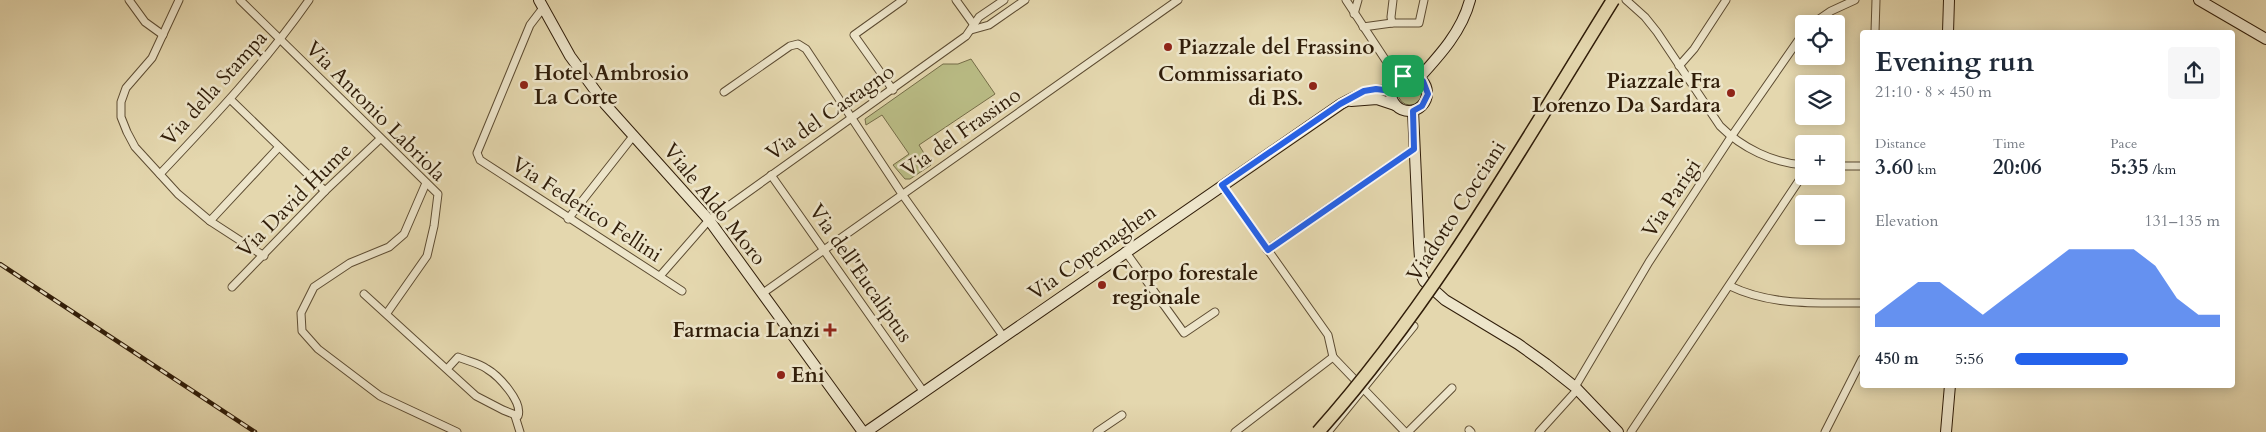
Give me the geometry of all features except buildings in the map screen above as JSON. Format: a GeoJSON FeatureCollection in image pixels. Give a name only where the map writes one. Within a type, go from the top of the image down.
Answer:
{"type":"FeatureCollection","features":[{"type":"Feature","properties":{"kind":"highway","name":"Viadotto Cocciani"},"geometry":{"type":"LineString","coordinates":[[1318,432],[1395,336],[1438,278],[1612,0]]}},
{"type":"Feature","properties":{"kind":"street"},"geometry":{"type":"LineString","coordinates":[[129,0],[144,22],[163,35]]}},
{"type":"Feature","properties":{"kind":"street"},"geometry":{"type":"LineString","coordinates":[[179,0],[152,58],[126,88],[121,102],[122,117],[135,147],[178,194],[210,221],[264,256]]}},
{"type":"Feature","properties":{"kind":"street","name":"Via Antonio Labriola"},"geometry":{"type":"LineString","coordinates":[[240,0],[438,194],[434,226],[427,256],[387,314]]}},
{"type":"Feature","properties":{"kind":"street","name":"Via della Stampa"},"geometry":{"type":"LineString","coordinates":[[160,174],[231,100],[281,40],[309,0]]}},
{"type":"Feature","properties":{"kind":"street"},"geometry":{"type":"LineString","coordinates":[[893,90],[854,35],[903,0]]}},
{"type":"Feature","properties":{"kind":"street"},"geometry":{"type":"LineString","coordinates":[[956,0],[972,28]]}},
{"type":"Feature","properties":{"kind":"street","name":"Via del Castagno"},"geometry":{"type":"LineString","coordinates":[[660,276],[709,220],[853,119],[966,36],[979,17],[1004,0]]}},
{"type":"Feature","properties":{"kind":"street","name":"Via del Castagno"},"geometry":{"type":"LineString","coordinates":[[972,28],[989,25],[1024,0]]}},
{"type":"Feature","properties":{"kind":"street","name":"Via del Frassino"},"geometry":{"type":"LineString","coordinates":[[763,293],[1178,0]]}},
{"type":"Feature","properties":{"kind":"street"},"geometry":{"type":"LineString","coordinates":[[1346,0],[1398,79]]}},
{"type":"Feature","properties":{"kind":"street"},"geometry":{"type":"LineString","coordinates":[[1354,14],[1358,0]]}},
{"type":"Feature","properties":{"kind":"street"},"geometry":{"type":"LineString","coordinates":[[1392,23],[1393,0]]}},
{"type":"Feature","properties":{"kind":"street"},"geometry":{"type":"LineString","coordinates":[[1363,27],[1392,23],[1419,23],[1424,0]]}},
{"type":"Feature","properties":{"kind":"street"},"geometry":{"type":"LineString","coordinates":[[1419,78],[1454,35],[1464,18],[1470,0]]}},
{"type":"Feature","properties":{"kind":"street"},"geometry":{"type":"LineString","coordinates":[[1626,0],[1645,17],[1720,126],[1731,137],[1771,158],[1795,164]]}},
{"type":"Feature","properties":{"kind":"street"},"geometry":{"type":"LineString","coordinates":[[1679,66],[1694,49],[1726,0]]}},
{"type":"Feature","properties":{"kind":"street"},"geometry":{"type":"LineString","coordinates":[[1825,15],[1855,0]]}},
{"type":"Feature","properties":{"kind":"street"},"geometry":{"type":"LineString","coordinates":[[1875,30],[1876,0]]}},
{"type":"Feature","properties":{"kind":"street"},"geometry":{"type":"LineString","coordinates":[[1948,30],[1949,0]]}},
{"type":"Feature","properties":{"kind":"street"},"geometry":{"type":"LineString","coordinates":[[2199,0],[2266,39]]}},
{"type":"Feature","properties":{"kind":"street","name":"Viale Aldo Moro"},"geometry":{"type":"LineString","coordinates":[[541,4],[570,56],[604,104],[709,220],[864,432]]}},
{"type":"Feature","properties":{"kind":"street","name":"Via Federico Fellini"},"geometry":{"type":"LineString","coordinates":[[541,4],[530,25],[476,153],[480,160],[568,219],[682,291]]}},
{"type":"Feature","properties":{"kind":"street"},"geometry":{"type":"LineString","coordinates":[[724,92],[790,46],[798,44],[806,49],[902,194],[1002,336]]}},
{"type":"Feature","properties":{"kind":"street","name":"Via Parigi"},"geometry":{"type":"LineString","coordinates":[[1539,432],[1576,388],[1632,289],[1731,137],[1795,45]]}},
{"type":"Feature","properties":{"kind":"street"},"geometry":{"type":"LineString","coordinates":[[1408,75],[1419,78],[1427,89],[1427,99],[1422,106],[1413,111],[1403,110],[1395,105],[1392,91],[1398,79],[1408,75]]}},
{"type":"Feature","properties":{"kind":"street","name":"Via Copenaghen"},"geometry":{"type":"LineString","coordinates":[[864,432],[1340,104],[1364,91],[1376,89],[1392,91]]}},
{"type":"Feature","properties":{"kind":"street","name":"Via Copenaghen"},"geometry":{"type":"LineString","coordinates":[[1340,104],[1370,98],[1395,105]]}},
{"type":"Feature","properties":{"kind":"street"},"geometry":{"type":"LineString","coordinates":[[231,100],[325,191]]}},
{"type":"Feature","properties":{"kind":"street"},"geometry":{"type":"LineString","coordinates":[[1413,111],[1421,274],[1427,286],[1445,300],[1518,344],[1576,388],[1618,432]]}},
{"type":"Feature","properties":{"kind":"street"},"geometry":{"type":"LineString","coordinates":[[568,219],[634,136]]}},
{"type":"Feature","properties":{"kind":"street","name":"Via David Hume"},"geometry":{"type":"LineString","coordinates":[[232,286],[264,256],[325,191],[380,139]]}},
{"type":"Feature","properties":{"kind":"street"},"geometry":{"type":"LineString","coordinates":[[210,221],[279,147]]}},
{"type":"Feature","properties":{"kind":"street"},"geometry":{"type":"LineString","coordinates":[[1268,250],[1414,149]]}},
{"type":"Feature","properties":{"kind":"street"},"geometry":{"type":"LineString","coordinates":[[1845,166],[1860,166]]}},
{"type":"Feature","properties":{"kind":"street","name":"Via dell'Eucaliptus"},"geometry":{"type":"LineString","coordinates":[[772,175],[923,391]]}},
{"type":"Feature","properties":{"kind":"street"},"geometry":{"type":"LineString","coordinates":[[426,183],[404,234],[390,247],[350,263],[314,287],[301,313],[302,331],[318,349],[380,396],[456,432]]}},
{"type":"Feature","properties":{"kind":"street"},"geometry":{"type":"LineString","coordinates":[[1222,185],[1328,335],[1333,358],[1406,432],[1452,388]]}},
{"type":"Feature","properties":{"kind":"street"},"geometry":{"type":"LineString","coordinates":[[1631,432],[1796,185]]}},
{"type":"Feature","properties":{"kind":"street"},"geometry":{"type":"LineString","coordinates":[[1125,251],[1184,333],[1215,312]]}},
{"type":"Feature","properties":{"kind":"street"},"geometry":{"type":"LineString","coordinates":[[1730,286],[1769,299],[1819,303],[1860,303]]}},
{"type":"Feature","properties":{"kind":"street"},"geometry":{"type":"LineString","coordinates":[[364,294],[476,396],[514,416],[520,432]]}},
{"type":"Feature","properties":{"kind":"street"},"geometry":{"type":"LineString","coordinates":[[1328,432],[1414,326]]}},
{"type":"Feature","properties":{"kind":"street"},"geometry":{"type":"LineString","coordinates":[[447,369],[458,357],[487,368],[504,383],[514,397],[520,412],[518,416],[514,416]]}},
{"type":"Feature","properties":{"kind":"street"},"geometry":{"type":"LineString","coordinates":[[1236,432],[1333,358]]}},
{"type":"Feature","properties":{"kind":"street"},"geometry":{"type":"LineString","coordinates":[[1825,432],[1860,363]]}},
{"type":"Feature","properties":{"kind":"street"},"geometry":{"type":"LineString","coordinates":[[1946,432],[1950,388]]}},
{"type":"Feature","properties":{"kind":"street"},"geometry":{"type":"LineString","coordinates":[[1097,432],[1122,415]]}},
{"type":"Feature","properties":{"kind":"green space"},"geometry":{"type":"Polygon","coordinates":[[[971,59],[995,94],[919,145],[931,165],[910,179],[905,179],[893,165],[909,154],[882,115],[866,125],[865,119],[943,64],[958,64],[971,59]]]}},
{"type":"Feature","properties":{"kind":"green space"},"geometry":{"type":"Polygon","coordinates":[[[1410,81],[1418,85],[1422,93],[1418,101],[1410,105],[1402,101],[1398,93],[1402,85],[1410,81]]]}},
{"type":"Feature","properties":{"kind":"railway"},"geometry":{"type":"LineString","coordinates":[[0,264],[255,432]]}},
{"type":"Feature","properties":{"kind":"place","name":"Piazzale del Frassino"},"geometry":{"type":"Point","coordinates":[1168,47]}},
{"type":"Feature","properties":{"kind":"place","name":"Hotel Ambrosio La Corte"},"geometry":{"type":"Point","coordinates":[524,85]}},
{"type":"Feature","properties":{"kind":"place","name":"Commissariato di P.S."},"geometry":{"type":"Point","coordinates":[1313,86]}},
{"type":"Feature","properties":{"kind":"place","name":"Piazzale Fra Lorenzo Da Sardara"},"geometry":{"type":"Point","coordinates":[1731,93]}},
{"type":"Feature","properties":{"kind":"place","name":"Corpo forestale regionale"},"geometry":{"type":"Point","coordinates":[1102,285]}},
{"type":"Feature","properties":{"kind":"place","name":"Farmacia Lanzi"},"geometry":{"type":"Point","coordinates":[830,330]}},
{"type":"Feature","properties":{"kind":"place","name":"Eni"},"geometry":{"type":"Point","coordinates":[781,375]}},
{"type":"Feature","properties":{"kind":"route"},"geometry":{"type":"LineString","coordinates":[[1408,75],[1419,78],[1423,81],[1428,94],[1425,103],[1413,111],[1414,149],[1268,250],[1222,185],[1340,104],[1364,91],[1376,89],[1392,91],[1395,82],[1403,76],[1408,75]]}}]}
